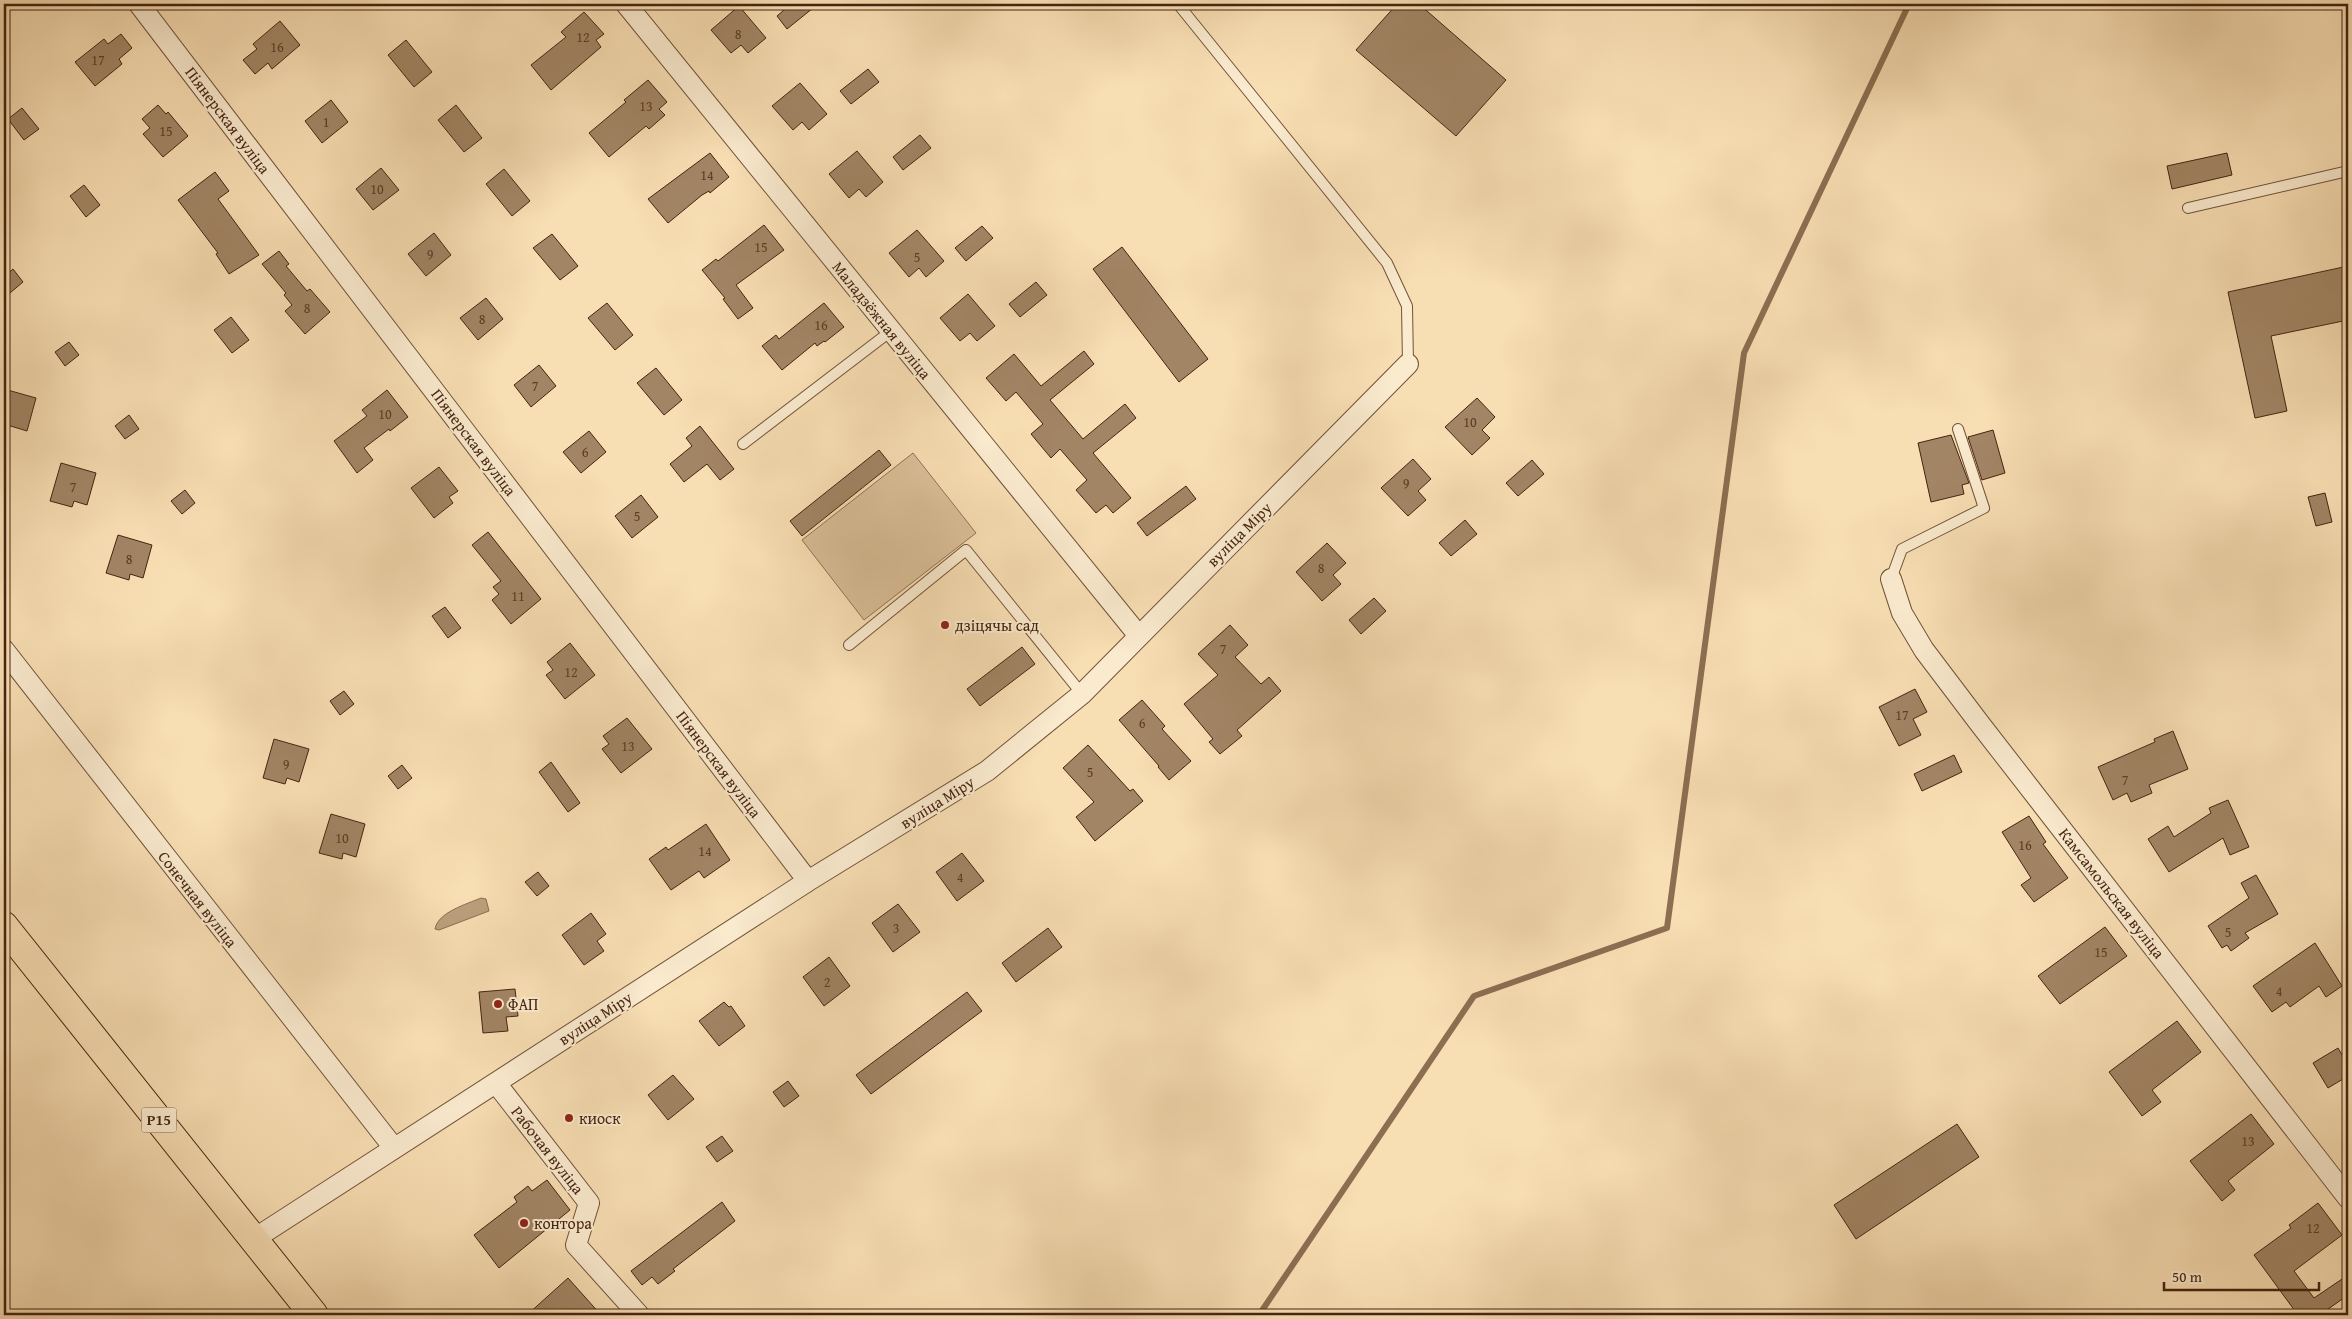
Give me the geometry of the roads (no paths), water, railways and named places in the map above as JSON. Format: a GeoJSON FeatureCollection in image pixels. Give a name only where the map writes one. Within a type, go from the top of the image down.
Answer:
{"type":"FeatureCollection","features":[{"type":"Feature","properties":{"kind":"main road","name":"Р15"},"geometry":{"type":"LineString","coordinates":[[4,926],[314,1315]]}},
{"type":"Feature","properties":{"kind":"street","name":"Піянерская вуліца"},"geometry":{"type":"LineString","coordinates":[[139,4],[808,881]]}},
{"type":"Feature","properties":{"kind":"street","name":"Маладзёжная вуліца"},"geometry":{"type":"LineString","coordinates":[[626,4],[1139,636]]}},
{"type":"Feature","properties":{"kind":"street","name":"вуліца Міру"},"geometry":{"type":"LineString","coordinates":[[254,1239],[808,881],[987,771],[1082,694],[1408,364]]}},
{"type":"Feature","properties":{"kind":"street","name":"Камсамольская вуліца"},"geometry":{"type":"LineString","coordinates":[[1892,579],[1902,614],[1924,650],[2348,1198]]}},
{"type":"Feature","properties":{"kind":"street","name":"Сонечная вуліца"},"geometry":{"type":"LineString","coordinates":[[4,650],[394,1148]]}},
{"type":"Feature","properties":{"kind":"street","name":"Рабочая вуліца"},"geometry":{"type":"LineString","coordinates":[[496,1082],[589,1204],[576,1245],[639,1315]]}},
{"type":"Feature","properties":{"kind":"lane"},"geometry":{"type":"LineString","coordinates":[[1178,4],[1387,263],[1407,306],[1408,364]]}},
{"type":"Feature","properties":{"kind":"lane"},"geometry":{"type":"LineString","coordinates":[[2188,208],[2348,171]]}},
{"type":"Feature","properties":{"kind":"lane"},"geometry":{"type":"LineString","coordinates":[[743,444],[891,331]]}},
{"type":"Feature","properties":{"kind":"lane"},"geometry":{"type":"LineString","coordinates":[[1892,579],[1902,549],[1984,508],[1958,429]]}},
{"type":"Feature","properties":{"kind":"lane"},"geometry":{"type":"LineString","coordinates":[[849,645],[966,550],[1082,694]]}},
{"type":"Feature","properties":{"kind":"waterway"},"geometry":{"type":"LineString","coordinates":[[1259,1315],[1474,996],[1667,928],[1744,353],[1909,4]]}},
{"type":"Feature","properties":{"kind":"place","name":"дзіцячы сад"},"geometry":{"type":"Point","coordinates":[945,625]}},
{"type":"Feature","properties":{"kind":"place","name":"ФАП"},"geometry":{"type":"Point","coordinates":[498,1004]}},
{"type":"Feature","properties":{"kind":"place","name":"киоск"},"geometry":{"type":"Point","coordinates":[569,1118]}},
{"type":"Feature","properties":{"kind":"place","name":"контора"},"geometry":{"type":"Point","coordinates":[524,1223]}}]}
